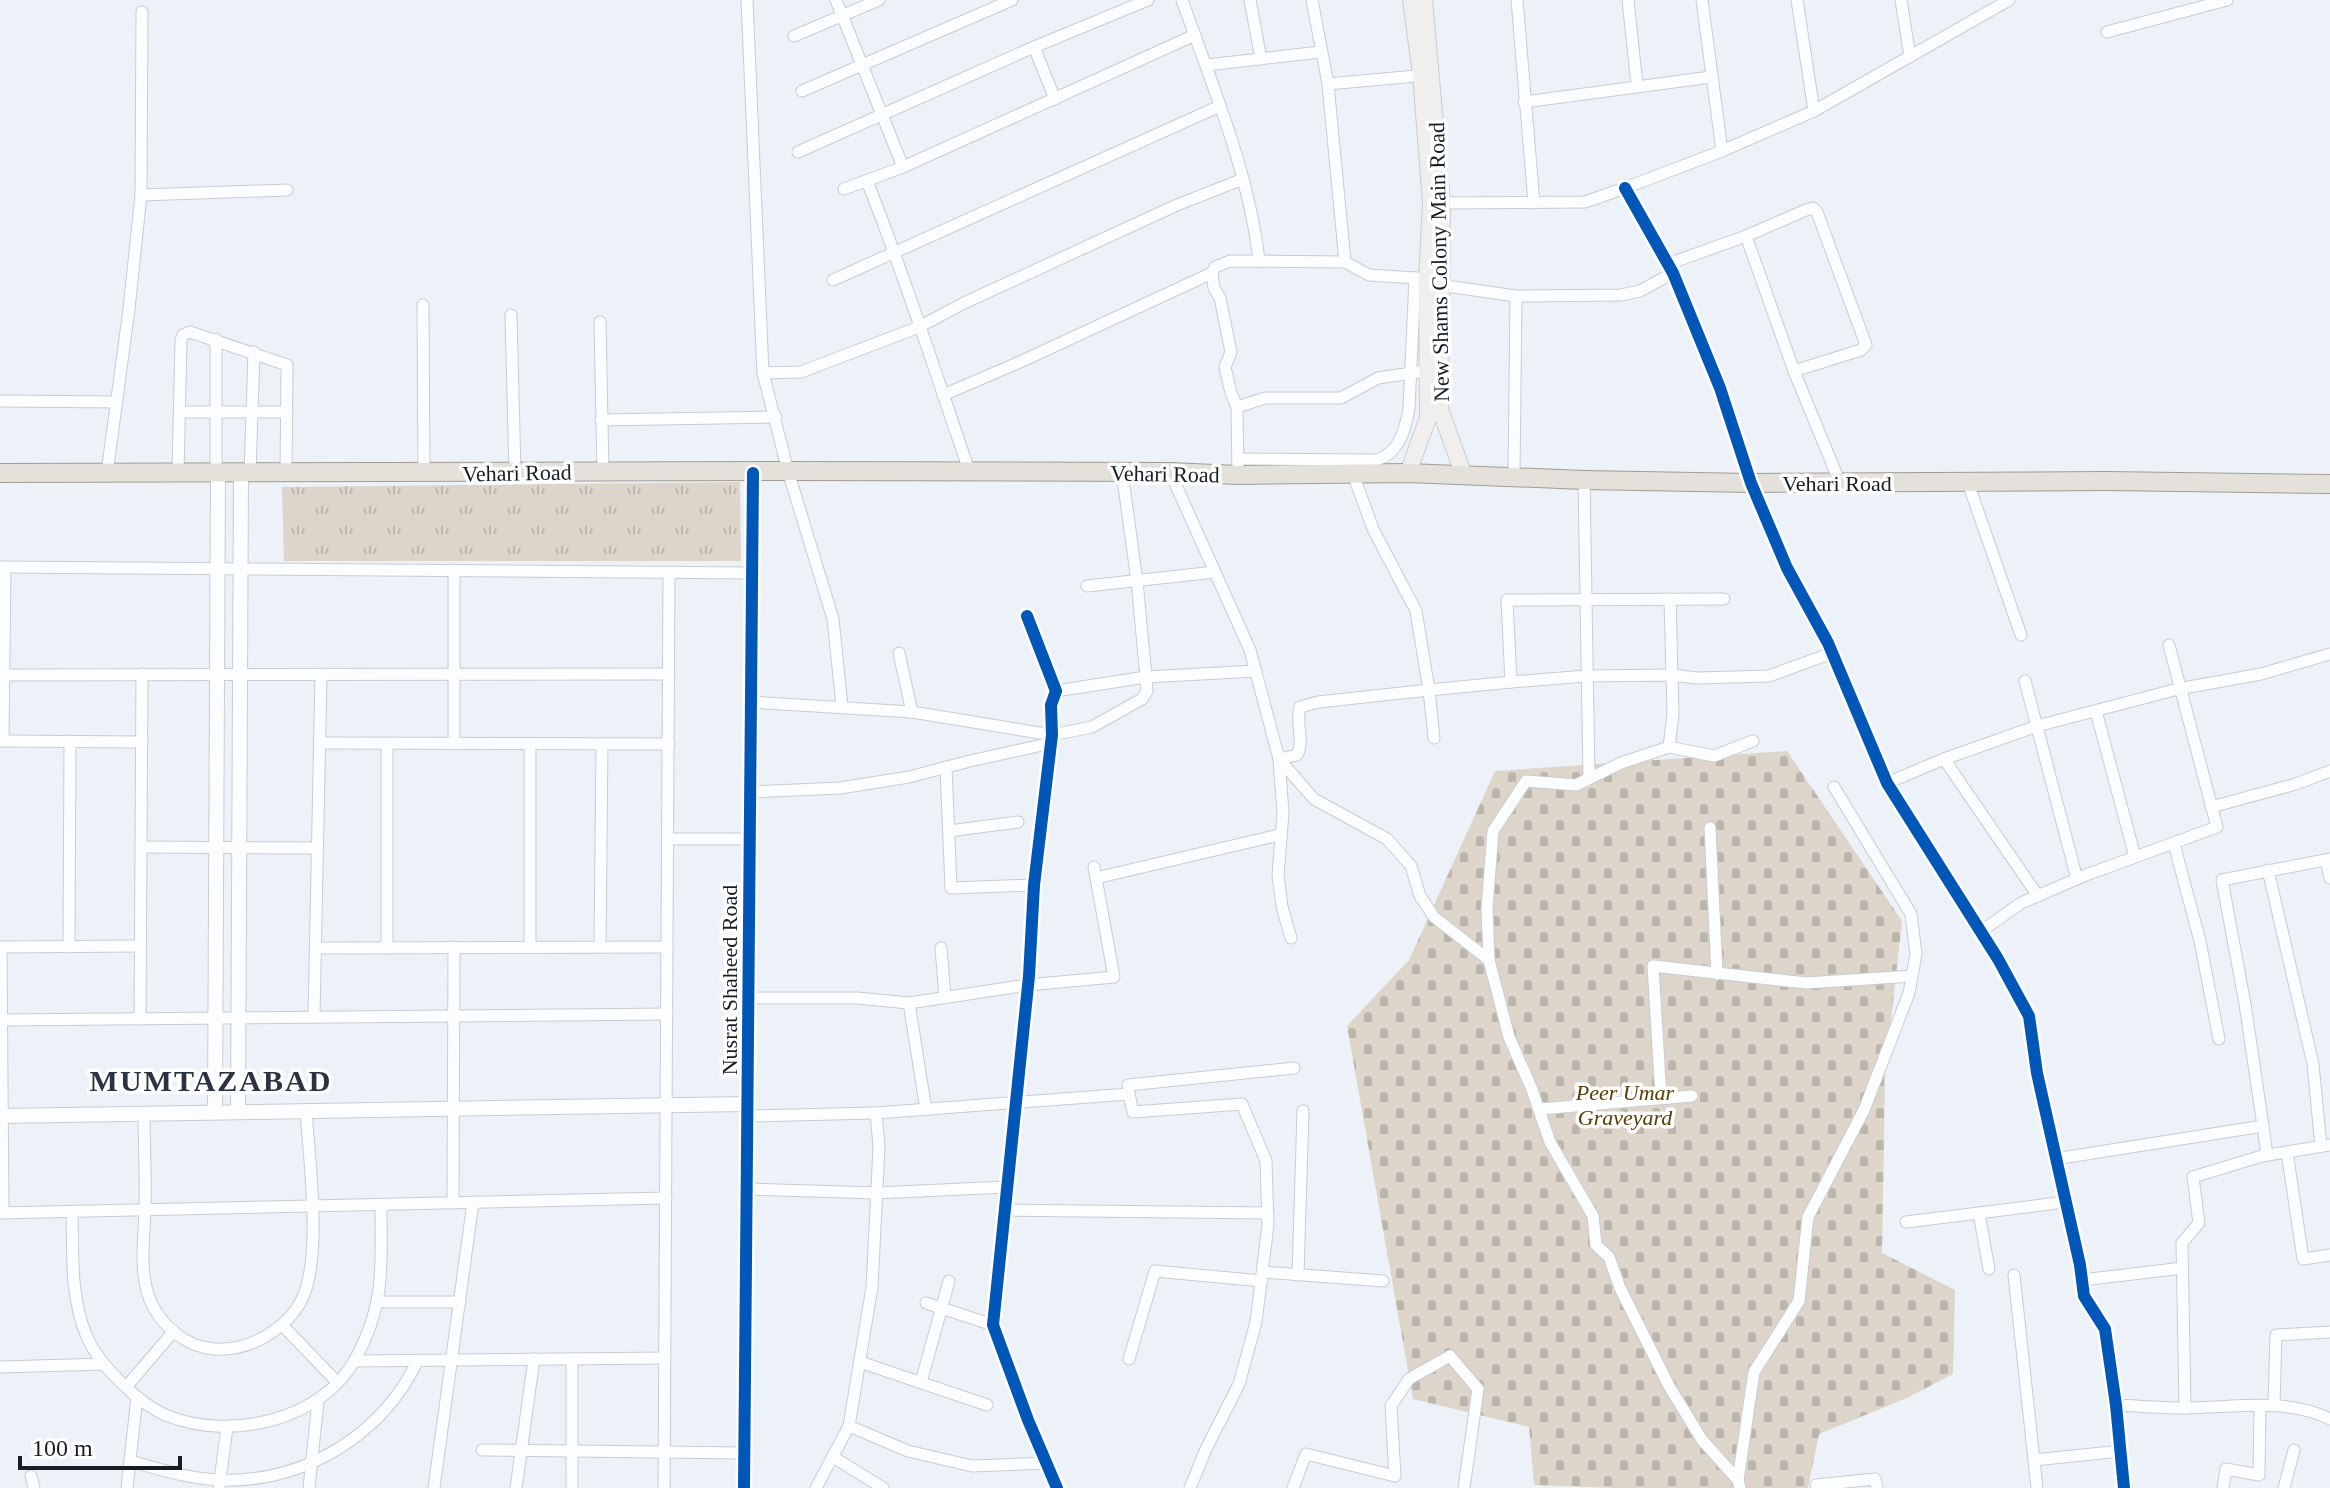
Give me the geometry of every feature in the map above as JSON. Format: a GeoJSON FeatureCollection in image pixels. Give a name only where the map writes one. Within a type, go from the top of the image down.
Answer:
{"type":"FeatureCollection","features":[{"type":"Feature","properties":{"kind":"main road","name":"New Shams Colony Main Road"},"geometry":{"type":"LineString","coordinates":[[1411,0],[1427,75]]}},
{"type":"Feature","properties":{"kind":"main road","name":"New Shams Colony Main Road"},"geometry":{"type":"LineString","coordinates":[[1424,0],[1436,203],[1430,280],[1435,369],[1440,409],[1463,473]]}},
{"type":"Feature","properties":{"kind":"main road","name":"New Shams Colony Main Road"},"geometry":{"type":"LineString","coordinates":[[1408,473],[1428,418],[1435,369]]}},
{"type":"Feature","properties":{"kind":"main road","name":"Vehari Road"},"geometry":{"type":"LineString","coordinates":[[0,473],[970,473],[1170,472],[1238,467],[1353,474],[1463,473],[1584,480],[1751,483],[2106,481],[2330,484]]}},
{"type":"Feature","properties":{"kind":"street"},"geometry":{"type":"LineString","coordinates":[[747,0],[763,373],[788,471],[833,619],[842,706]]}},
{"type":"Feature","properties":{"kind":"street"},"geometry":{"type":"LineString","coordinates":[[836,0],[903,167]]}},
{"type":"Feature","properties":{"kind":"street"},"geometry":{"type":"LineString","coordinates":[[794,36],[879,0]]}},
{"type":"Feature","properties":{"kind":"street"},"geometry":{"type":"LineString","coordinates":[[802,91],[1012,0]]}},
{"type":"Feature","properties":{"kind":"street"},"geometry":{"type":"LineString","coordinates":[[798,152],[1148,0]]}},
{"type":"Feature","properties":{"kind":"street"},"geometry":{"type":"LineString","coordinates":[[1182,0],[1207,65],[1254,216],[1259,261]]}},
{"type":"Feature","properties":{"kind":"street"},"geometry":{"type":"LineString","coordinates":[[1250,0],[1261,59]]}},
{"type":"Feature","properties":{"kind":"street"},"geometry":{"type":"LineString","coordinates":[[1312,0],[1328,84],[1345,262]]}},
{"type":"Feature","properties":{"kind":"street"},"geometry":{"type":"LineString","coordinates":[[1517,0],[1534,203]]}},
{"type":"Feature","properties":{"kind":"street"},"geometry":{"type":"LineString","coordinates":[[1628,0],[1637,85]]}},
{"type":"Feature","properties":{"kind":"street"},"geometry":{"type":"LineString","coordinates":[[1702,0],[1722,151]]}},
{"type":"Feature","properties":{"kind":"street"},"geometry":{"type":"LineString","coordinates":[[1797,0],[1814,111]]}},
{"type":"Feature","properties":{"kind":"street"},"geometry":{"type":"LineString","coordinates":[[1901,0],[1910,57]]}},
{"type":"Feature","properties":{"kind":"street"},"geometry":{"type":"LineString","coordinates":[[1983,0],[1985,14]]}},
{"type":"Feature","properties":{"kind":"street"},"geometry":{"type":"LineString","coordinates":[[1436,203],[1585,202],[1625,188],[1814,111],[2009,0]]}},
{"type":"Feature","properties":{"kind":"street"},"geometry":{"type":"LineString","coordinates":[[2107,32],[2227,0]]}},
{"type":"Feature","properties":{"kind":"street"},"geometry":{"type":"LineString","coordinates":[[107,473],[141,195],[142,12]]}},
{"type":"Feature","properties":{"kind":"street"},"geometry":{"type":"LineString","coordinates":[[844,189],[903,167],[1195,35]]}},
{"type":"Feature","properties":{"kind":"street"},"geometry":{"type":"LineString","coordinates":[[1034,47],[1055,99]]}},
{"type":"Feature","properties":{"kind":"street"},"geometry":{"type":"LineString","coordinates":[[1207,65],[1320,52]]}},
{"type":"Feature","properties":{"kind":"street"},"geometry":{"type":"LineString","coordinates":[[1328,84],[1427,75]]}},
{"type":"Feature","properties":{"kind":"street"},"geometry":{"type":"LineString","coordinates":[[1524,102],[1711,77]]}},
{"type":"Feature","properties":{"kind":"street"},"geometry":{"type":"LineString","coordinates":[[833,280],[1220,106]]}},
{"type":"Feature","properties":{"kind":"street"},"geometry":{"type":"LineString","coordinates":[[763,373],[801,372],[919,327],[964,303],[1177,205],[1243,179]]}},
{"type":"Feature","properties":{"kind":"street"},"geometry":{"type":"LineString","coordinates":[[867,181],[895,252],[970,473]]}},
{"type":"Feature","properties":{"kind":"street"},"geometry":{"type":"LineString","coordinates":[[1625,188],[1670,268],[1720,388],[1751,483],[1787,568],[1832,653],[1887,783],[1998,959],[2029,1016],[2037,1073],[2084,1296],[2105,1329],[2124,1488]]}},
{"type":"Feature","properties":{"kind":"street"},"geometry":{"type":"LineString","coordinates":[[141,195],[287,190]]}},
{"type":"Feature","properties":{"kind":"street"},"geometry":{"type":"LineString","coordinates":[[1430,280],[1409,373],[1409,409],[1405,428],[1392,452],[1386,457],[1351,461],[1238,467],[1237,407],[1225,367],[1231,352],[1212,273],[1215,267],[1230,261],[1345,262],[1369,275],[1430,280],[1516,296],[1621,295],[1640,291],[1670,268],[1813,208],[1866,345],[1861,350],[1794,371]]}},
{"type":"Feature","properties":{"kind":"street"},"geometry":{"type":"LineString","coordinates":[[1746,236],[1794,371],[1840,483]]}},
{"type":"Feature","properties":{"kind":"street"},"geometry":{"type":"LineString","coordinates":[[943,395],[1212,273]]}},
{"type":"Feature","properties":{"kind":"street"},"geometry":{"type":"LineString","coordinates":[[1514,476],[1516,296]]}},
{"type":"Feature","properties":{"kind":"street"},"geometry":{"type":"LineString","coordinates":[[423,305],[424,474]]}},
{"type":"Feature","properties":{"kind":"street"},"geometry":{"type":"LineString","coordinates":[[511,315],[515,473]]}},
{"type":"Feature","properties":{"kind":"street"},"geometry":{"type":"LineString","coordinates":[[600,322],[603,471]]}},
{"type":"Feature","properties":{"kind":"street"},"geometry":{"type":"LineString","coordinates":[[178,473],[183,335],[190,332],[287,365],[286,473]]}},
{"type":"Feature","properties":{"kind":"street"},"geometry":{"type":"LineString","coordinates":[[215,1112],[216,339]]}},
{"type":"Feature","properties":{"kind":"street"},"geometry":{"type":"LineString","coordinates":[[238,1111],[240,568],[254,352]]}},
{"type":"Feature","properties":{"kind":"street"},"geometry":{"type":"LineString","coordinates":[[1237,407],[1265,398],[1341,398],[1378,378],[1435,369]]}},
{"type":"Feature","properties":{"kind":"street"},"geometry":{"type":"LineString","coordinates":[[0,401],[116,402]]}},
{"type":"Feature","properties":{"kind":"street"},"geometry":{"type":"LineString","coordinates":[[180,412],[287,412]]}},
{"type":"Feature","properties":{"kind":"street"},"geometry":{"type":"LineString","coordinates":[[601,420],[776,417]]}},
{"type":"Feature","properties":{"kind":"street"},"geometry":{"type":"LineString","coordinates":[[750,792],[840,788],[909,777],[1092,727],[1142,699],[1147,691],[1146,677],[1122,472]]}},
{"type":"Feature","properties":{"kind":"street"},"geometry":{"type":"LineString","coordinates":[[1170,472],[1250,650],[1279,759],[1283,813],[1278,875],[1282,907],[1291,938]]}},
{"type":"Feature","properties":{"kind":"street","name":"Nusrat Shaheed Road"},"geometry":{"type":"LineString","coordinates":[[744,1488],[753,473]]}},
{"type":"Feature","properties":{"kind":"street"},"geometry":{"type":"LineString","coordinates":[[1353,474],[1373,529],[1416,611],[1434,738]]}},
{"type":"Feature","properties":{"kind":"street"},"geometry":{"type":"LineString","coordinates":[[1584,480],[1589,778]]}},
{"type":"Feature","properties":{"kind":"street"},"geometry":{"type":"LineString","coordinates":[[1968,483],[2021,635]]}},
{"type":"Feature","properties":{"kind":"street"},"geometry":{"type":"LineString","coordinates":[[142,742],[2,741],[2,567],[752,573]]}},
{"type":"Feature","properties":{"kind":"street"},"geometry":{"type":"LineString","coordinates":[[454,570],[454,743]]}},
{"type":"Feature","properties":{"kind":"street"},"geometry":{"type":"LineString","coordinates":[[664,1488],[669,572]]}},
{"type":"Feature","properties":{"kind":"street"},"geometry":{"type":"LineString","coordinates":[[1087,586],[1215,572]]}},
{"type":"Feature","properties":{"kind":"street"},"geometry":{"type":"LineString","coordinates":[[1669,747],[1673,714],[1670,599]]}},
{"type":"Feature","properties":{"kind":"street"},"geometry":{"type":"LineString","coordinates":[[1511,682],[1507,600],[1724,599]]}},
{"type":"Feature","properties":{"kind":"street"},"geometry":{"type":"LineString","coordinates":[[1027,616],[1056,691],[1051,705],[1051,739],[1034,885],[993,1325],[1058,1488]]}},
{"type":"Feature","properties":{"kind":"street"},"geometry":{"type":"LineString","coordinates":[[1980,932],[2021,903],[2217,827],[2178,689],[2169,645]]}},
{"type":"Feature","properties":{"kind":"street"},"geometry":{"type":"LineString","coordinates":[[899,653],[912,712]]}},
{"type":"Feature","properties":{"kind":"street"},"geometry":{"type":"LineString","coordinates":[[1279,759],[1297,755],[1300,749],[1298,714],[1300,707],[1306,703],[1586,676],[1769,676],[1832,653]]}},
{"type":"Feature","properties":{"kind":"street"},"geometry":{"type":"LineString","coordinates":[[1887,783],[2037,726],[2178,689],[2261,674],[2330,654]]}},
{"type":"Feature","properties":{"kind":"street"},"geometry":{"type":"LineString","coordinates":[[1056,691],[1146,677],[1256,671]]}},
{"type":"Feature","properties":{"kind":"street"},"geometry":{"type":"LineString","coordinates":[[140,1019],[142,674]]}},
{"type":"Feature","properties":{"kind":"street"},"geometry":{"type":"LineString","coordinates":[[314,1017],[321,674]]}},
{"type":"Feature","properties":{"kind":"street"},"geometry":{"type":"LineString","coordinates":[[2,675],[669,674]]}},
{"type":"Feature","properties":{"kind":"street"},"geometry":{"type":"LineString","coordinates":[[2025,681],[2077,879]]}},
{"type":"Feature","properties":{"kind":"street"},"geometry":{"type":"LineString","coordinates":[[751,702],[912,712],[1051,739]]}},
{"type":"Feature","properties":{"kind":"street"},"geometry":{"type":"LineString","coordinates":[[2096,711],[2135,857]]}},
{"type":"Feature","properties":{"kind":"street"},"geometry":{"type":"LineString","coordinates":[[69,947],[70,741]]}},
{"type":"Feature","properties":{"kind":"street"},"geometry":{"type":"LineString","coordinates":[[1739,1484],[1702,1440],[1669,1386],[1620,1288],[1609,1257],[1596,1245],[1593,1216],[1550,1142],[1540,1109],[1509,1037],[1489,960],[1487,908],[1493,831],[1526,781],[1576,785],[1621,763],[1669,747],[1714,756],[1753,741]]}},
{"type":"Feature","properties":{"kind":"street"},"geometry":{"type":"LineString","coordinates":[[320,743],[669,744]]}},
{"type":"Feature","properties":{"kind":"street"},"geometry":{"type":"LineString","coordinates":[[387,743],[387,948]]}},
{"type":"Feature","properties":{"kind":"street"},"geometry":{"type":"LineString","coordinates":[[530,744],[530,947]]}},
{"type":"Feature","properties":{"kind":"street"},"geometry":{"type":"LineString","coordinates":[[600,947],[602,744]]}},
{"type":"Feature","properties":{"kind":"street"},"geometry":{"type":"LineString","coordinates":[[1279,759],[1314,799],[1387,839],[1411,866],[1420,896],[1434,917],[1489,960]]}},
{"type":"Feature","properties":{"kind":"street"},"geometry":{"type":"LineString","coordinates":[[1944,759],[2038,896]]}},
{"type":"Feature","properties":{"kind":"street"},"geometry":{"type":"LineString","coordinates":[[946,767],[951,888],[1034,885]]}},
{"type":"Feature","properties":{"kind":"street"},"geometry":{"type":"LineString","coordinates":[[2211,807],[2296,784],[2330,771]]}},
{"type":"Feature","properties":{"kind":"street"},"geometry":{"type":"LineString","coordinates":[[1739,1484],[1754,1372],[1799,1301],[1808,1217],[1864,1110],[1909,993],[1916,954],[1911,914],[1834,787]]}},
{"type":"Feature","properties":{"kind":"street"},"geometry":{"type":"LineString","coordinates":[[949,831],[1018,822]]}},
{"type":"Feature","properties":{"kind":"street"},"geometry":{"type":"LineString","coordinates":[[1710,828],[1717,974]]}},
{"type":"Feature","properties":{"kind":"street"},"geometry":{"type":"LineString","coordinates":[[749,998],[857,998],[909,1003],[1027,985],[1114,977],[1095,872],[1279,835]]}},
{"type":"Feature","properties":{"kind":"street"},"geometry":{"type":"LineString","coordinates":[[668,839],[750,839]]}},
{"type":"Feature","properties":{"kind":"street"},"geometry":{"type":"LineString","coordinates":[[2174,844],[2200,941],[2219,1039]]}},
{"type":"Feature","properties":{"kind":"street"},"geometry":{"type":"LineString","coordinates":[[141,847],[318,848]]}},
{"type":"Feature","properties":{"kind":"street"},"geometry":{"type":"LineString","coordinates":[[2267,1155],[2245,1004],[2222,880],[2328,860],[2330,878]]}},
{"type":"Feature","properties":{"kind":"street"},"geometry":{"type":"LineString","coordinates":[[2185,1408],[2182,1243],[2199,1223],[2193,1177],[2267,1155],[2326,1146],[2313,1064],[2268,870]]}},
{"type":"Feature","properties":{"kind":"street"},"geometry":{"type":"LineString","coordinates":[[141,946],[1,947],[2,1213],[666,1198]]}},
{"type":"Feature","properties":{"kind":"street"},"geometry":{"type":"LineString","coordinates":[[453,1203],[454,947]]}},
{"type":"Feature","properties":{"kind":"street"},"geometry":{"type":"LineString","coordinates":[[316,948],[667,947]]}},
{"type":"Feature","properties":{"kind":"street"},"geometry":{"type":"LineString","coordinates":[[941,948],[945,997]]}},
{"type":"Feature","properties":{"kind":"street"},"geometry":{"type":"LineString","coordinates":[[1661,1097],[1653,966],[1806,983],[1912,976]]}},
{"type":"Feature","properties":{"kind":"street"},"geometry":{"type":"LineString","coordinates":[[909,1003],[926,1110]]}},
{"type":"Feature","properties":{"kind":"street"},"geometry":{"type":"LineString","coordinates":[[1,1020],[667,1014]]}},
{"type":"Feature","properties":{"kind":"street"},"geometry":{"type":"LineString","coordinates":[[1190,1488],[1239,1384],[1256,1322],[1268,1213],[1266,1161],[1242,1104],[1133,1112],[1128,1085],[1294,1068]]}},
{"type":"Feature","properties":{"kind":"street"},"geometry":{"type":"LineString","coordinates":[[1,1116],[666,1105],[876,1113],[1129,1094]]}},
{"type":"Feature","properties":{"kind":"street"},"geometry":{"type":"LineString","coordinates":[[1540,1109],[1692,1096]]}},
{"type":"Feature","properties":{"kind":"street"},"geometry":{"type":"LineString","coordinates":[[144,1113],[143,1244],[150,1300],[162,1320],[196,1346],[226,1349],[254,1343],[283,1326],[304,1296],[309,1275],[311,1206],[306,1110]]}},
{"type":"Feature","properties":{"kind":"street"},"geometry":{"type":"LineString","coordinates":[[1298,1275],[1303,1111]]}},
{"type":"Feature","properties":{"kind":"street"},"geometry":{"type":"LineString","coordinates":[[816,1488],[849,1426],[872,1287],[879,1147],[876,1113]]}},
{"type":"Feature","properties":{"kind":"street"},"geometry":{"type":"LineString","coordinates":[[2055,1159],[2263,1126]]}},
{"type":"Feature","properties":{"kind":"street"},"geometry":{"type":"LineString","coordinates":[[2287,1152],[2303,1259],[2330,1255]]}},
{"type":"Feature","properties":{"kind":"street"},"geometry":{"type":"LineString","coordinates":[[747,1189],[876,1193],[1006,1187]]}},
{"type":"Feature","properties":{"kind":"street"},"geometry":{"type":"LineString","coordinates":[[434,1488],[473,1202]]}},
{"type":"Feature","properties":{"kind":"street"},"geometry":{"type":"LineString","coordinates":[[1906,1222],[2065,1202]]}},
{"type":"Feature","properties":{"kind":"street"},"geometry":{"type":"LineString","coordinates":[[72,1211],[73,1262],[79,1314],[88,1340],[104,1364],[137,1397],[164,1415],[227,1427],[281,1417],[318,1401],[355,1361],[379,1302],[381,1205]]}},
{"type":"Feature","properties":{"kind":"street"},"geometry":{"type":"LineString","coordinates":[[1004,1210],[1268,1213]]}},
{"type":"Feature","properties":{"kind":"street"},"geometry":{"type":"LineString","coordinates":[[1979,1213],[1989,1269]]}},
{"type":"Feature","properties":{"kind":"street"},"geometry":{"type":"LineString","coordinates":[[2082,1280],[2183,1268]]}},
{"type":"Feature","properties":{"kind":"street"},"geometry":{"type":"LineString","coordinates":[[1129,1359],[1155,1271],[1383,1281]]}},
{"type":"Feature","properties":{"kind":"street"},"geometry":{"type":"LineString","coordinates":[[2014,1275],[2037,1488]]}},
{"type":"Feature","properties":{"kind":"street"},"geometry":{"type":"LineString","coordinates":[[921,1382],[949,1281]]}},
{"type":"Feature","properties":{"kind":"street"},"geometry":{"type":"LineString","coordinates":[[379,1302],[460,1302]]}},
{"type":"Feature","properties":{"kind":"street"},"geometry":{"type":"LineString","coordinates":[[926,1303],[993,1325]]}},
{"type":"Feature","properties":{"kind":"street"},"geometry":{"type":"LineString","coordinates":[[283,1326],[337,1382]]}},
{"type":"Feature","properties":{"kind":"street"},"geometry":{"type":"LineString","coordinates":[[127,1386],[174,1331]]}},
{"type":"Feature","properties":{"kind":"street"},"geometry":{"type":"LineString","coordinates":[[2274,1405],[2276,1335],[2330,1332]]}},
{"type":"Feature","properties":{"kind":"street"},"geometry":{"type":"LineString","coordinates":[[1293,1488],[1306,1454],[1395,1476],[1391,1406],[1409,1379],[1450,1356],[1478,1389],[1464,1488]]}},
{"type":"Feature","properties":{"kind":"street"},"geometry":{"type":"LineString","coordinates":[[355,1361],[665,1358]]}},
{"type":"Feature","properties":{"kind":"street"},"geometry":{"type":"LineString","coordinates":[[516,1488],[534,1359]]}},
{"type":"Feature","properties":{"kind":"street"},"geometry":{"type":"LineString","coordinates":[[572,1359],[572,1488]]}},
{"type":"Feature","properties":{"kind":"street"},"geometry":{"type":"LineString","coordinates":[[130,1461],[220,1484],[270,1476],[312,1464],[354,1440],[371,1425],[401,1391],[418,1360]]}},
{"type":"Feature","properties":{"kind":"street"},"geometry":{"type":"LineString","coordinates":[[860,1362],[987,1405]]}},
{"type":"Feature","properties":{"kind":"street"},"geometry":{"type":"LineString","coordinates":[[0,1367],[104,1364]]}},
{"type":"Feature","properties":{"kind":"street"},"geometry":{"type":"LineString","coordinates":[[127,1488],[137,1397]]}},
{"type":"Feature","properties":{"kind":"street"},"geometry":{"type":"LineString","coordinates":[[309,1488],[318,1401]]}},
{"type":"Feature","properties":{"kind":"street"},"geometry":{"type":"LineString","coordinates":[[2116,1405],[2185,1408],[2274,1405],[2313,1411],[2330,1419]]}},
{"type":"Feature","properties":{"kind":"street"},"geometry":{"type":"LineString","coordinates":[[2223,1488],[2226,1469],[2259,1475],[2260,1406]]}},
{"type":"Feature","properties":{"kind":"street"},"geometry":{"type":"LineString","coordinates":[[849,1426],[908,1451],[972,1466],[1046,1463]]}},
{"type":"Feature","properties":{"kind":"street"},"geometry":{"type":"LineString","coordinates":[[220,1484],[227,1427]]}},
{"type":"Feature","properties":{"kind":"street"},"geometry":{"type":"LineString","coordinates":[[482,1450],[745,1453]]}},
{"type":"Feature","properties":{"kind":"street"},"geometry":{"type":"LineString","coordinates":[[2284,1488],[2294,1450]]}},
{"type":"Feature","properties":{"kind":"street"},"geometry":{"type":"LineString","coordinates":[[2034,1460],[2121,1451]]}},
{"type":"Feature","properties":{"kind":"street"},"geometry":{"type":"LineString","coordinates":[[833,1457],[883,1488]]}},
{"type":"Feature","properties":{"kind":"street"},"geometry":{"type":"LineString","coordinates":[[31,1476],[34,1488]]}},
{"type":"Feature","properties":{"kind":"street"},"geometry":{"type":"LineString","coordinates":[[1821,1486],[1875,1479],[1877,1488]]}},
{"type":"Feature","properties":{"kind":"green space"},"geometry":{"type":"Polygon","coordinates":[[[740,482],[741,561],[284,561],[282,487],[740,482]]]}},
{"type":"Feature","properties":{"kind":"green space","name":"Peer Umar Graveyard"},"geometry":{"type":"Polygon","coordinates":[[[1787,751],[1902,921],[1885,1074],[1882,1253],[1955,1290],[1953,1374],[1907,1398],[1819,1434],[1808,1488],[1534,1485],[1529,1427],[1413,1399],[1347,1026],[1409,960],[1495,771],[1787,751]]]}},
{"type":"Feature","properties":{"kind":"cycle path"},"geometry":{"type":"LineString","coordinates":[[1625,188],[1673,273],[1720,388],[1751,483],[1787,568],[1828,643],[1887,783],[1998,959],[2029,1016],[2037,1073],[2080,1265],[2084,1296],[2105,1329],[2124,1488]]}},
{"type":"Feature","properties":{"kind":"cycle path"},"geometry":{"type":"LineString","coordinates":[[744,1488],[753,473]]}},
{"type":"Feature","properties":{"kind":"cycle path"},"geometry":{"type":"LineString","coordinates":[[1027,616],[1056,691],[1051,705],[1052,735],[1034,885],[1029,976],[993,1325],[1057,1488]]}},
{"type":"Feature","properties":{"kind":"district","name":"MUMTAZABAD"},"geometry":{"type":"Point","coordinates":[211,1080]}}]}
